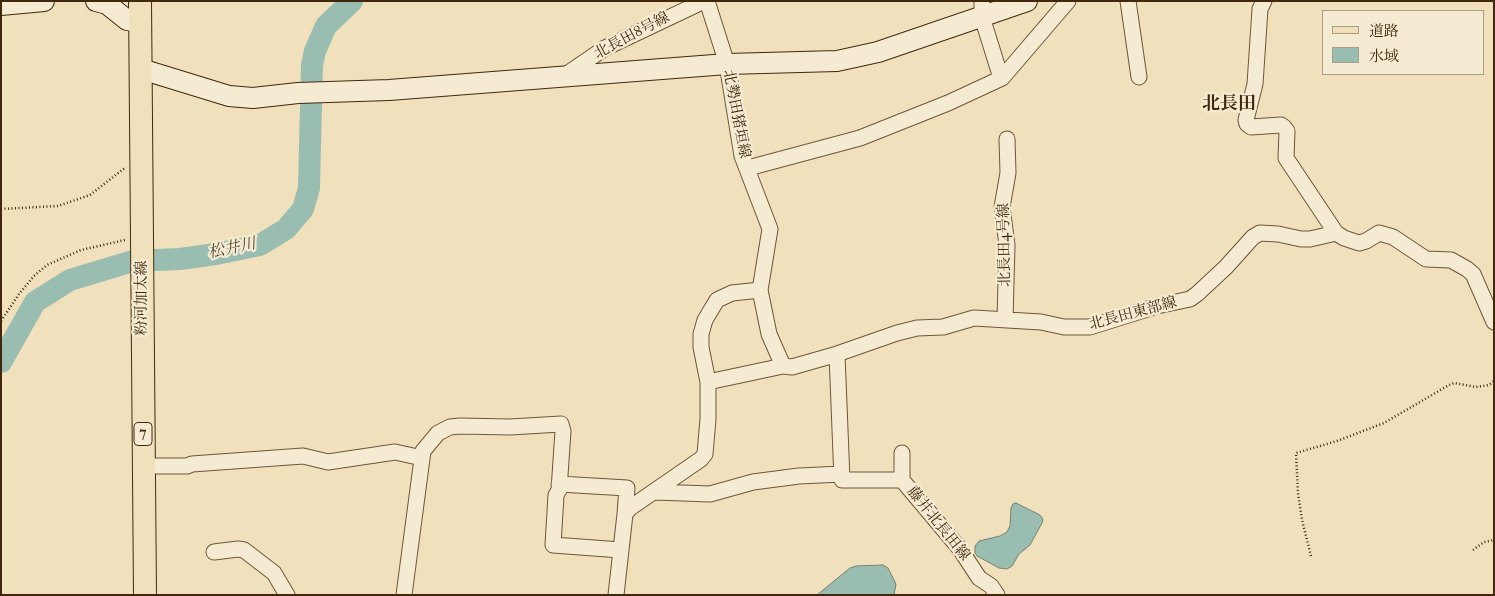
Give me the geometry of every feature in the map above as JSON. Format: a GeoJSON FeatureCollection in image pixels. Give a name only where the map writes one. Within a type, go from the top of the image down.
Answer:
{"type":"FeatureCollection","features":[{"type":"Feature","properties":{"kind":"main road","name":"粉河加太線"},"geometry":{"type":"LineString","coordinates":[[140,12],[145,595]]}},
{"type":"Feature","properties":{"kind":"street"},"geometry":{"type":"LineString","coordinates":[[1,5],[44,1]]}},
{"type":"Feature","properties":{"kind":"street"},"geometry":{"type":"LineString","coordinates":[[96,1],[107,4],[127,20],[140,12]]}},
{"type":"Feature","properties":{"kind":"street","name":"北勢田猪垣線"},"geometry":{"type":"LineString","coordinates":[[705,1],[726,64],[742,156],[770,229],[760,290]]}},
{"type":"Feature","properties":{"kind":"street","name":"北長田8号線"},"geometry":{"type":"LineString","coordinates":[[564,76],[605,48],[705,1]]}},
{"type":"Feature","properties":{"kind":"street"},"geometry":{"type":"LineString","coordinates":[[141,69],[229,96],[253,98],[298,93],[389,90],[726,64],[837,61],[878,52],[982,9],[1027,1]]}},
{"type":"Feature","properties":{"kind":"street"},"geometry":{"type":"LineString","coordinates":[[748,168],[860,138],[1001,78],[1068,1]]}},
{"type":"Feature","properties":{"kind":"street"},"geometry":{"type":"LineString","coordinates":[[1128,1],[1139,77]]}},
{"type":"Feature","properties":{"kind":"street"},"geometry":{"type":"LineString","coordinates":[[1264,1],[1260,9],[1255,84],[1246,120],[1247,124],[1251,126],[1284,126],[1286,131],[1286,158],[1336,233],[1359,243],[1379,233],[1388,234],[1426,259],[1451,260],[1467,269],[1473,274],[1494,322]]}},
{"type":"Feature","properties":{"kind":"street"},"geometry":{"type":"LineString","coordinates":[[982,9],[1001,78]]}},
{"type":"Feature","properties":{"kind":"street","name":"北長田4号線"},"geometry":{"type":"LineString","coordinates":[[1005,320],[1007,245],[1002,208],[1008,173],[1007,139]]}},
{"type":"Feature","properties":{"kind":"street","name":"北長田東部線"},"geometry":{"type":"LineString","coordinates":[[708,382],[783,366],[792,367],[837,354],[897,332],[917,328],[943,327],[974,318],[1041,322],[1064,327],[1090,327],[1150,308],[1190,299],[1226,267],[1253,236],[1260,233],[1310,239],[1336,233]]}},
{"type":"Feature","properties":{"kind":"street"},"geometry":{"type":"LineString","coordinates":[[625,514],[630,508],[701,459],[705,454],[708,419],[708,382],[701,347],[701,334],[710,310],[718,300],[732,293],[760,290],[769,334],[783,366]]}},
{"type":"Feature","properties":{"kind":"street"},"geometry":{"type":"LineString","coordinates":[[655,492],[710,494],[753,482],[800,476],[842,474],[837,354]]}},
{"type":"Feature","properties":{"kind":"street"},"geometry":{"type":"LineString","coordinates":[[404,595],[423,451],[438,432],[450,427],[561,424],[563,431],[553,545],[621,550]]}},
{"type":"Feature","properties":{"kind":"street"},"geometry":{"type":"LineString","coordinates":[[144,466],[187,466],[192,464],[303,456],[328,462],[395,452],[422,458]]}},
{"type":"Feature","properties":{"kind":"street"},"geometry":{"type":"LineString","coordinates":[[902,453],[902,480]]}},
{"type":"Feature","properties":{"kind":"street","name":"藤井北長田線"},"geometry":{"type":"LineString","coordinates":[[842,474],[842,480],[902,480],[960,549],[979,578],[991,586],[997,595]]}},
{"type":"Feature","properties":{"kind":"street"},"geometry":{"type":"LineString","coordinates":[[559,484],[627,488],[616,595]]}},
{"type":"Feature","properties":{"kind":"street"},"geometry":{"type":"LineString","coordinates":[[214,552],[244,550],[274,573],[287,595]]}},
{"type":"Feature","properties":{"kind":"path"},"geometry":{"type":"LineString","coordinates":[[1,209],[58,206],[90,195],[141,156]]}},
{"type":"Feature","properties":{"kind":"path"},"geometry":{"type":"LineString","coordinates":[[1,321],[19,294],[34,276],[47,265],[81,250],[142,241]]}},
{"type":"Feature","properties":{"kind":"path"},"geometry":{"type":"LineString","coordinates":[[1311,556],[1302,520],[1296,453],[1337,441],[1384,422],[1454,383],[1476,387],[1490,385],[1494,381]]}},
{"type":"Feature","properties":{"kind":"path"},"geometry":{"type":"LineString","coordinates":[[1473,550],[1484,542],[1494,540]]}},
{"type":"Feature","properties":{"kind":"water"},"geometry":{"type":"Polygon","coordinates":[[[1016,503],[1040,515],[1043,519],[1042,523],[1030,545],[1019,554],[1012,566],[1007,569],[999,568],[977,556],[975,546],[979,541],[1000,536],[1007,532],[1010,526],[1011,508],[1016,503]]]}},
{"type":"Feature","properties":{"kind":"water"},"geometry":{"type":"Polygon","coordinates":[[[883,565],[888,568],[896,584],[894,595],[817,595],[850,568],[883,565]]]}},
{"type":"Feature","properties":{"kind":"waterway","name":"松井川"},"geometry":{"type":"LineString","coordinates":[[1,362],[35,302],[70,280],[133,261],[180,259],[260,245],[286,229],[303,209],[309,188],[312,65],[315,51],[326,26],[352,1]]}},
{"type":"Feature","properties":{"kind":"district","name":"北長田"},"geometry":{"type":"Point","coordinates":[1229,105]}}]}
